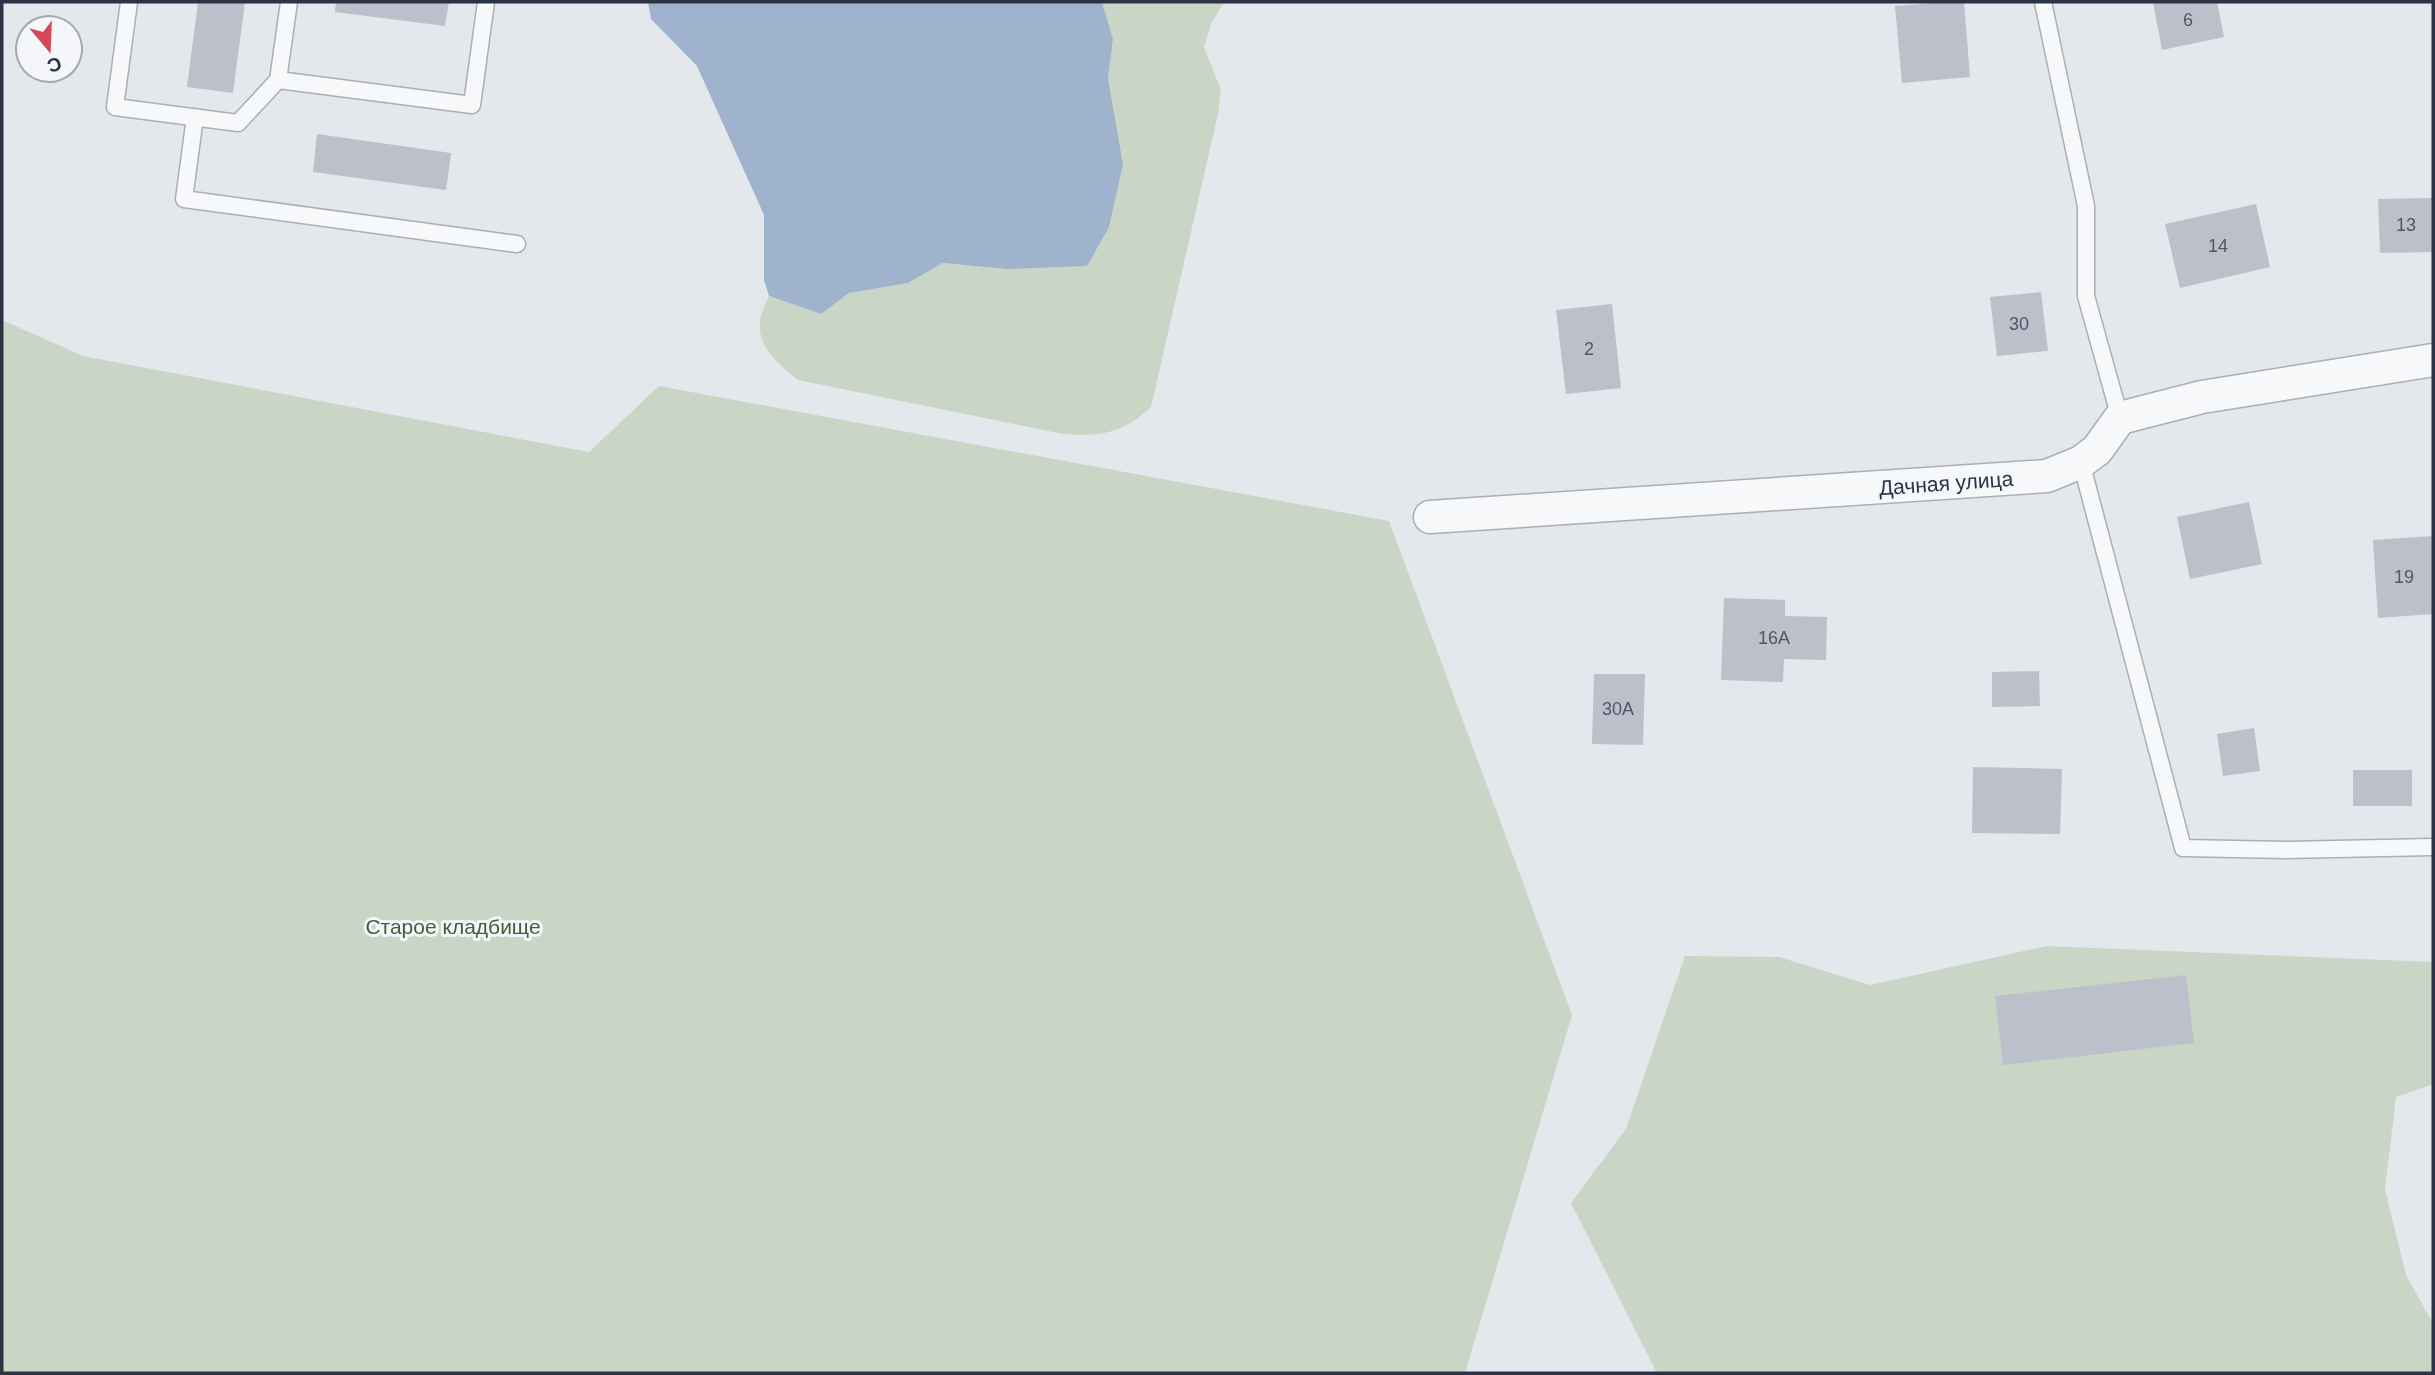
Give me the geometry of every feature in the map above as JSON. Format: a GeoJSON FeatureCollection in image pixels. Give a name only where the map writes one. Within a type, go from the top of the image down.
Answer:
{"type":"FeatureCollection","features":[{"type":"Feature","properties":{"kind":"street"},"geometry":{"type":"LineString","coordinates":[[2120,418],[2202,397],[2433,360]]}},
{"type":"Feature","properties":{"kind":"street","name":"Дачная улица"},"geometry":{"type":"LineString","coordinates":[[1430,517],[2047,476],[2081,462],[2097,450],[2120,418]]}},
{"type":"Feature","properties":{"kind":"lane"},"geometry":{"type":"LineString","coordinates":[[129,2],[115,107],[238,123],[278,80],[289,2]]}},
{"type":"Feature","properties":{"kind":"lane"},"geometry":{"type":"LineString","coordinates":[[278,80],[471,105],[486,2]]}},
{"type":"Feature","properties":{"kind":"lane"},"geometry":{"type":"LineString","coordinates":[[2043,2],[2086,206],[2086,296],[2120,418]]}},
{"type":"Feature","properties":{"kind":"lane"},"geometry":{"type":"LineString","coordinates":[[195,117],[184,199],[517,244]]}},
{"type":"Feature","properties":{"kind":"lane"},"geometry":{"type":"LineString","coordinates":[[2081,462],[2183,848],[2286,850],[2433,847]]}},
{"type":"Feature","properties":{"kind":"green space"},"geometry":{"type":"Polygon","coordinates":[[[1102,2],[1224,2],[1211,24],[1204,47],[1221,90],[1218,114],[1151,407],[1121,428],[1100,434],[1063,434],[798,380],[771,355],[762,340],[760,319],[769,296],[820,314],[849,293],[908,283],[943,263],[1006,269],[1123,164],[1108,78],[1113,39],[1102,2]]]}},
{"type":"Feature","properties":{"kind":"green space","name":"Старое кладбище"},"geometry":{"type":"Polygon","coordinates":[[[2,320],[83,356],[589,452],[659,386],[1389,521],[1572,1015],[1465,1373],[2,1373],[2,320]]]}},
{"type":"Feature","properties":{"kind":"green space"},"geometry":{"type":"Polygon","coordinates":[[[2047,946],[2433,962],[2433,1084],[2396,1097],[2385,1189],[2406,1275],[2433,1324],[2433,1373],[1657,1373],[1571,1203],[1626,1129],[1685,956],[1779,957],[1870,985],[2047,946]]]}},
{"type":"Feature","properties":{"kind":"water"},"geometry":{"type":"Polygon","coordinates":[[[648,2],[1102,2],[1113,39],[1108,78],[1123,164],[1109,227],[1087,266],[1006,269],[943,263],[908,283],[849,293],[821,314],[769,296],[764,280],[764,215],[697,66],[651,19],[648,2]]]}},
{"type":"Feature","properties":{"kind":"building"},"geometry":{"type":"Polygon","coordinates":[[[198,2],[245,2],[233,93],[187,87],[198,2]]]}},
{"type":"Feature","properties":{"kind":"building"},"geometry":{"type":"Polygon","coordinates":[[[336,2],[449,2],[445,26],[335,12],[336,2]]]}},
{"type":"Feature","properties":{"kind":"building"},"geometry":{"type":"Polygon","coordinates":[[[1964,2],[1970,77],[1902,83],[1895,6],[1964,2]]]}},
{"type":"Feature","properties":{"kind":"building"},"geometry":{"type":"Polygon","coordinates":[[[2153,2],[2217,2],[2224,37],[2162,50],[2153,2]]]}},
{"type":"Feature","properties":{"kind":"building"},"geometry":{"type":"Polygon","coordinates":[[[317,134],[451,153],[446,190],[313,172],[317,134]]]}},
{"type":"Feature","properties":{"kind":"building"},"geometry":{"type":"Polygon","coordinates":[[[2433,198],[2433,252],[2380,253],[2378,199],[2433,198]]]}},
{"type":"Feature","properties":{"kind":"building"},"geometry":{"type":"Polygon","coordinates":[[[2256,204],[2270,267],[2180,288],[2165,224],[2256,204]]]}},
{"type":"Feature","properties":{"kind":"building"},"geometry":{"type":"Polygon","coordinates":[[[2041,292],[2048,351],[1997,356],[1990,297],[2041,292]]]}},
{"type":"Feature","properties":{"kind":"building"},"geometry":{"type":"Polygon","coordinates":[[[1612,304],[1621,388],[1566,394],[1556,310],[1612,304]]]}},
{"type":"Feature","properties":{"kind":"building"},"geometry":{"type":"Polygon","coordinates":[[[2249,502],[2262,564],[2190,579],[2177,517],[2249,502]]]}},
{"type":"Feature","properties":{"kind":"building"},"geometry":{"type":"Polygon","coordinates":[[[2433,536],[2433,614],[2378,618],[2373,540],[2433,536]]]}},
{"type":"Feature","properties":{"kind":"building"},"geometry":{"type":"Polygon","coordinates":[[[1724,598],[1785,600],[1785,616],[1827,617],[1826,660],[1784,659],[1783,682],[1721,680],[1724,598]]]}},
{"type":"Feature","properties":{"kind":"building"},"geometry":{"type":"Polygon","coordinates":[[[2039,671],[2040,706],[1992,707],[1992,672],[2039,671]]]}},
{"type":"Feature","properties":{"kind":"building"},"geometry":{"type":"Polygon","coordinates":[[[1594,674],[1645,674],[1643,745],[1592,744],[1594,674]]]}},
{"type":"Feature","properties":{"kind":"building"},"geometry":{"type":"Polygon","coordinates":[[[2254,728],[2260,771],[2223,776],[2217,734],[2254,728]]]}},
{"type":"Feature","properties":{"kind":"building"},"geometry":{"type":"Polygon","coordinates":[[[1973,767],[2062,769],[2060,834],[1972,833],[1973,767]]]}},
{"type":"Feature","properties":{"kind":"building"},"geometry":{"type":"Polygon","coordinates":[[[2353,770],[2412,770],[2412,806],[2353,806],[2353,770]]]}},
{"type":"Feature","properties":{"kind":"building"},"geometry":{"type":"Polygon","coordinates":[[[2186,975],[2194,1043],[2003,1065],[1995,996],[2186,975]]]}}]}
